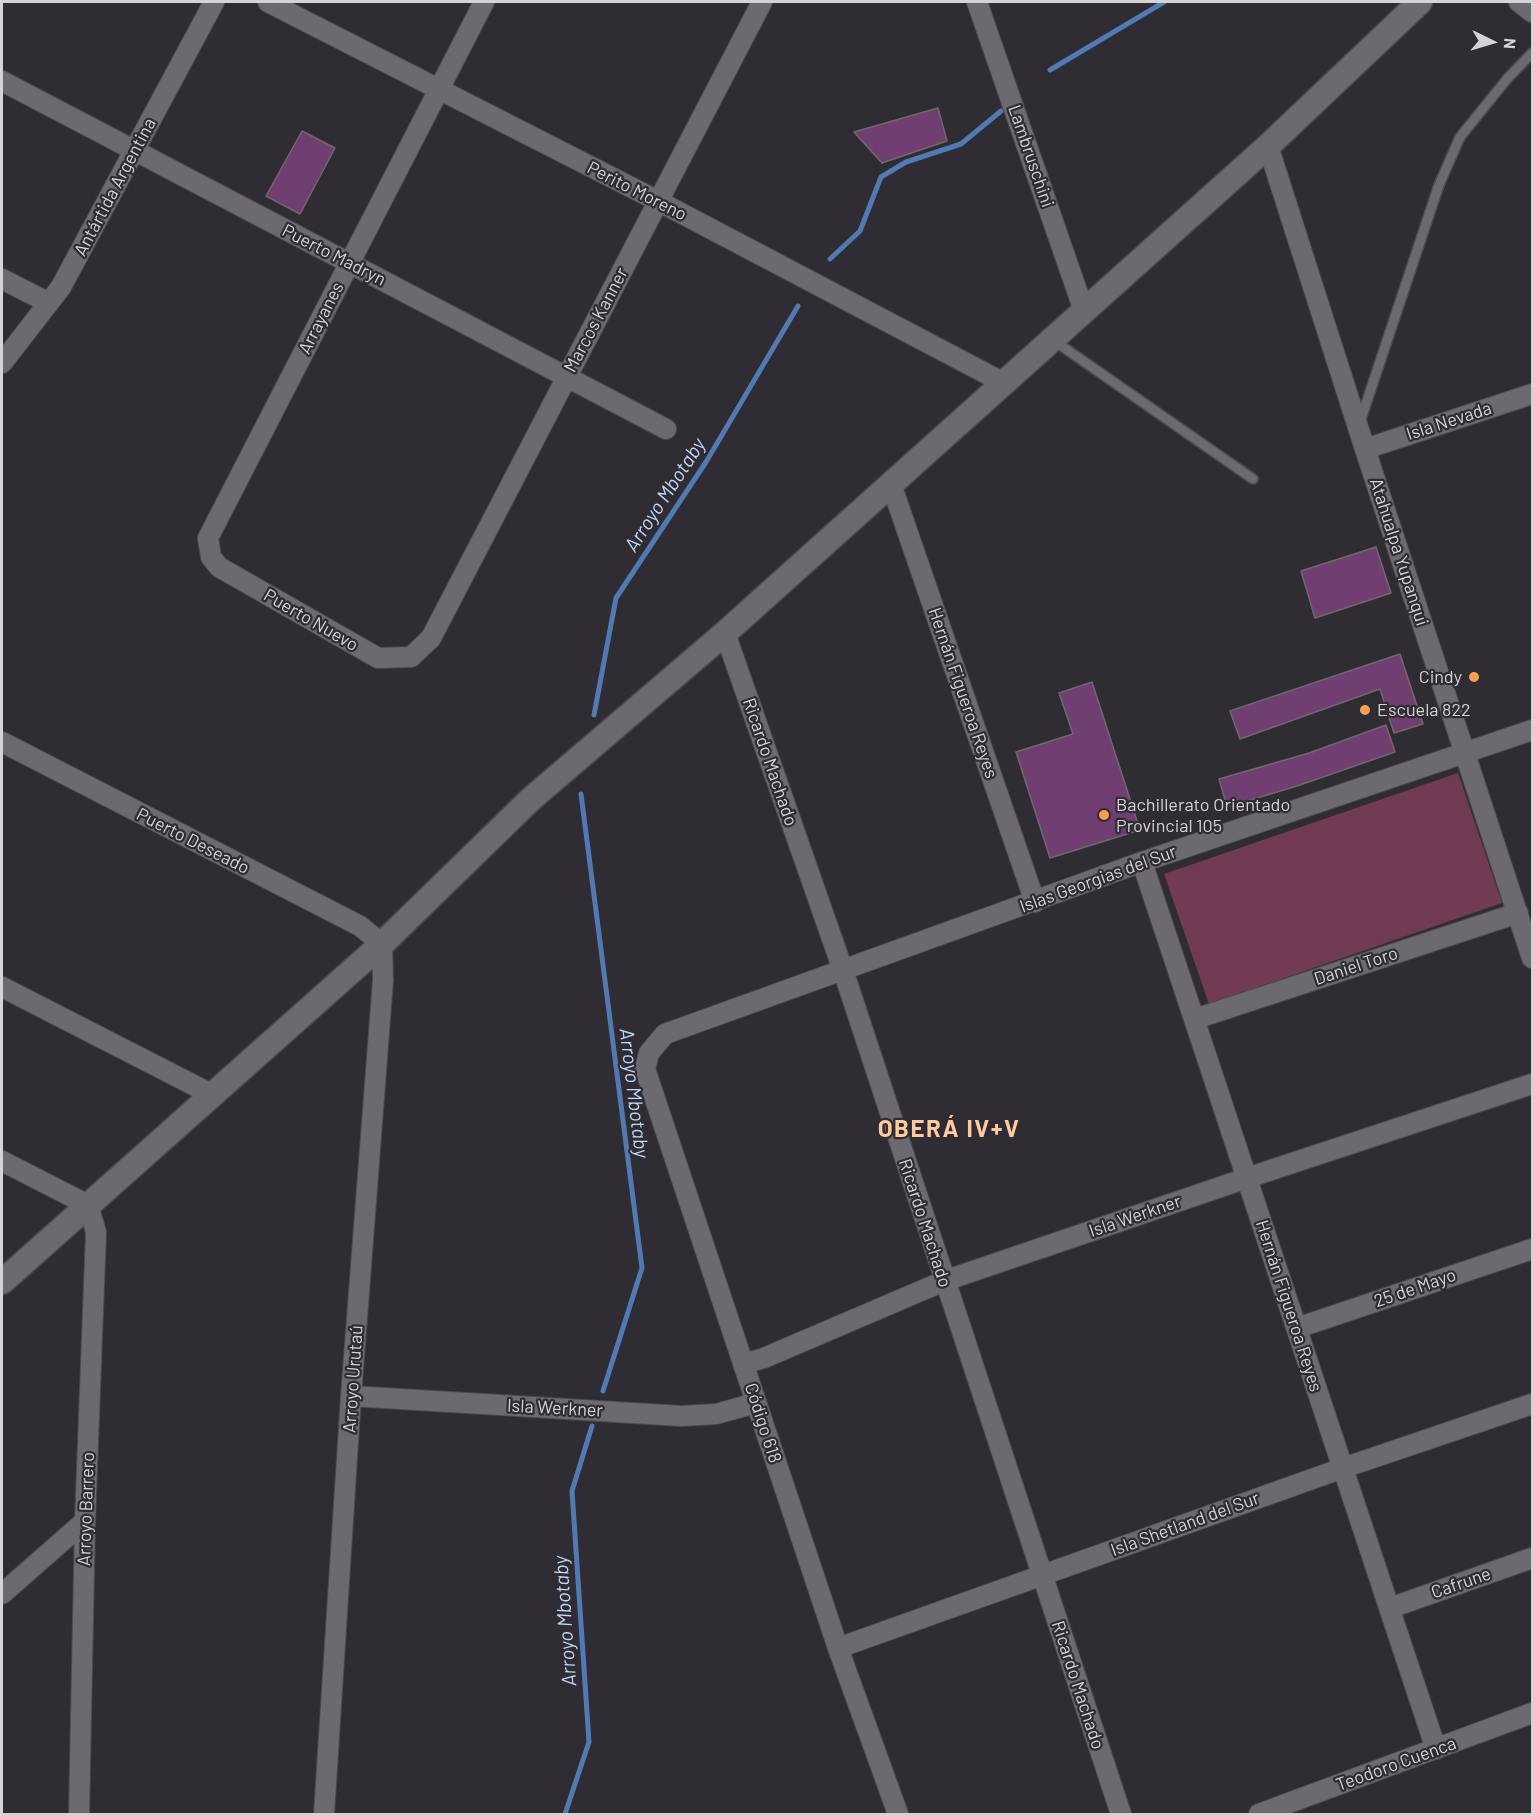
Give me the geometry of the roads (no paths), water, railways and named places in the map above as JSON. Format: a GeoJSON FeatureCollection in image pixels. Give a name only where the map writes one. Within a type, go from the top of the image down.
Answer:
{"type":"FeatureCollection","features":[{"type":"Feature","properties":{"kind":"street","name":"Antártida Argentina"},"geometry":{"type":"LineString","coordinates":[[2,363],[61,287],[214,2]]}},
{"type":"Feature","properties":{"kind":"street","name":"Perito Moreno"},"geometry":{"type":"LineString","coordinates":[[268,2],[658,201],[1004,383]]}},
{"type":"Feature","properties":{"kind":"street","name":"Arrayanes"},"geometry":{"type":"LineString","coordinates":[[208,538],[484,2]]}},
{"type":"Feature","properties":{"kind":"street","name":"Marcos Kanner"},"geometry":{"type":"LineString","coordinates":[[431,638],[762,2]]}},
{"type":"Feature","properties":{"kind":"street","name":"Lambruschini"},"geometry":{"type":"LineString","coordinates":[[977,2],[1084,311]]}},
{"type":"Feature","properties":{"kind":"street"},"geometry":{"type":"LineString","coordinates":[[2,1282],[382,944],[531,799],[725,633],[1268,146],[1420,2]]}},
{"type":"Feature","properties":{"kind":"street"},"geometry":{"type":"LineString","coordinates":[[1519,2],[1533,12]]}},
{"type":"Feature","properties":{"kind":"street","name":"Puerto Madryn"},"geometry":{"type":"LineString","coordinates":[[2,81],[666,429]]}},
{"type":"Feature","properties":{"kind":"street","name":"Atahualpa Yupanqui"},"geometry":{"type":"LineString","coordinates":[[1268,146],[1358,428],[1533,958]]}},
{"type":"Feature","properties":{"kind":"street"},"geometry":{"type":"LineString","coordinates":[[2,279],[49,303]]}},
{"type":"Feature","properties":{"kind":"street","name":"Isla Nevada"},"geometry":{"type":"LineString","coordinates":[[1365,449],[1533,394]]}},
{"type":"Feature","properties":{"kind":"street","name":"Hernán Figueroa Reyes"},"geometry":{"type":"LineString","coordinates":[[891,484],[1035,902]]}},
{"type":"Feature","properties":{"kind":"street","name":"Puerto Nuevo"},"geometry":{"type":"LineString","coordinates":[[208,538],[211,557],[219,567],[378,658],[411,657],[431,638]]}},
{"type":"Feature","properties":{"kind":"street","name":"Ricardo Machado"},"geometry":{"type":"LineString","coordinates":[[725,633],[843,970],[1121,1815]]}},
{"type":"Feature","properties":{"kind":"street","name":"Islas Georgias del Sur"},"geometry":{"type":"LineString","coordinates":[[665,1034],[1142,862],[1533,730]]}},
{"type":"Feature","properties":{"kind":"street","name":"Puerto Deseado"},"geometry":{"type":"LineString","coordinates":[[2,742],[360,927],[382,944]]}},
{"type":"Feature","properties":{"kind":"street","name":"Hernán Figueroa Reyes"},"geometry":{"type":"LineString","coordinates":[[1142,862],[1436,1749]]}},
{"type":"Feature","properties":{"kind":"street","name":"Daniel Toro"},"geometry":{"type":"LineString","coordinates":[[1195,1019],[1518,914]]}},
{"type":"Feature","properties":{"kind":"street","name":"Arroyo Urutaú"},"geometry":{"type":"LineString","coordinates":[[324,1815],[351,1396],[383,980],[382,944]]}},
{"type":"Feature","properties":{"kind":"street"},"geometry":{"type":"LineString","coordinates":[[2,987],[211,1094]]}},
{"type":"Feature","properties":{"kind":"street","name":"Código 618"},"geometry":{"type":"LineString","coordinates":[[665,1034],[650,1053],[645,1070],[838,1648],[898,1815]]}},
{"type":"Feature","properties":{"kind":"street","name":"Isla Werkner"},"geometry":{"type":"LineString","coordinates":[[743,1364],[764,1358],[944,1281],[1533,1084]]}},
{"type":"Feature","properties":{"kind":"street"},"geometry":{"type":"LineString","coordinates":[[2,1161],[88,1205]]}},
{"type":"Feature","properties":{"kind":"street","name":"Arroyo Barrero"},"geometry":{"type":"LineString","coordinates":[[79,1815],[96,1232],[88,1205]]}},
{"type":"Feature","properties":{"kind":"street","name":"25 de Mayo"},"geometry":{"type":"LineString","coordinates":[[1297,1328],[1533,1249]]}},
{"type":"Feature","properties":{"kind":"street","name":"Isla Werkner"},"geometry":{"type":"LineString","coordinates":[[351,1396],[682,1416],[716,1414],[756,1403]]}},
{"type":"Feature","properties":{"kind":"street","name":"Isla Shetland del Sur"},"geometry":{"type":"LineString","coordinates":[[838,1648],[1343,1468],[1533,1404]]}},
{"type":"Feature","properties":{"kind":"street"},"geometry":{"type":"LineString","coordinates":[[2,1594],[86,1521]]}},
{"type":"Feature","properties":{"kind":"street","name":"Cafrune"},"geometry":{"type":"LineString","coordinates":[[1390,1608],[1533,1558]]}},
{"type":"Feature","properties":{"kind":"street","name":"Teodoro Cuenca"},"geometry":{"type":"LineString","coordinates":[[1258,1815],[1533,1713]]}},
{"type":"Feature","properties":{"kind":"lane"},"geometry":{"type":"LineString","coordinates":[[1358,428],[1439,185],[1460,137],[1507,79],[1533,53]]}},
{"type":"Feature","properties":{"kind":"lane"},"geometry":{"type":"LineString","coordinates":[[1052,340],[1252,479]]}},
{"type":"Feature","properties":{"kind":"waterway","name":"Arroyo Mbotaby"},"geometry":{"type":"LineString","coordinates":[[1050,70],[1164,2]]}},
{"type":"Feature","properties":{"kind":"waterway","name":"Arroyo Mbotaby"},"geometry":{"type":"LineString","coordinates":[[830,259],[860,231],[881,177],[906,162],[961,144],[1001,111]]}},
{"type":"Feature","properties":{"kind":"waterway","name":"Arroyo Mbotaby"},"geometry":{"type":"LineString","coordinates":[[594,715],[616,598],[706,462],[798,306]]}},
{"type":"Feature","properties":{"kind":"waterway","name":"Arroyo Mbotaby"},"geometry":{"type":"LineString","coordinates":[[581,794],[642,1268],[603,1391]]}},
{"type":"Feature","properties":{"kind":"waterway","name":"Arroyo Mbotaby"},"geometry":{"type":"LineString","coordinates":[[565,1814],[589,1742],[572,1491],[592,1426]]}},
{"type":"Feature","properties":{"kind":"place","name":"Cindy"},"geometry":{"type":"Point","coordinates":[1474,677]}},
{"type":"Feature","properties":{"kind":"place","name":"Escuela 822"},"geometry":{"type":"Point","coordinates":[1365,710]}},
{"type":"Feature","properties":{"kind":"place","name":"Bachillerato Orientado Provincial 105"},"geometry":{"type":"Point","coordinates":[1104,815]}},
{"type":"Feature","properties":{"kind":"district","name":"OBERÁ IV+V"},"geometry":{"type":"Point","coordinates":[949,1129]}}]}
